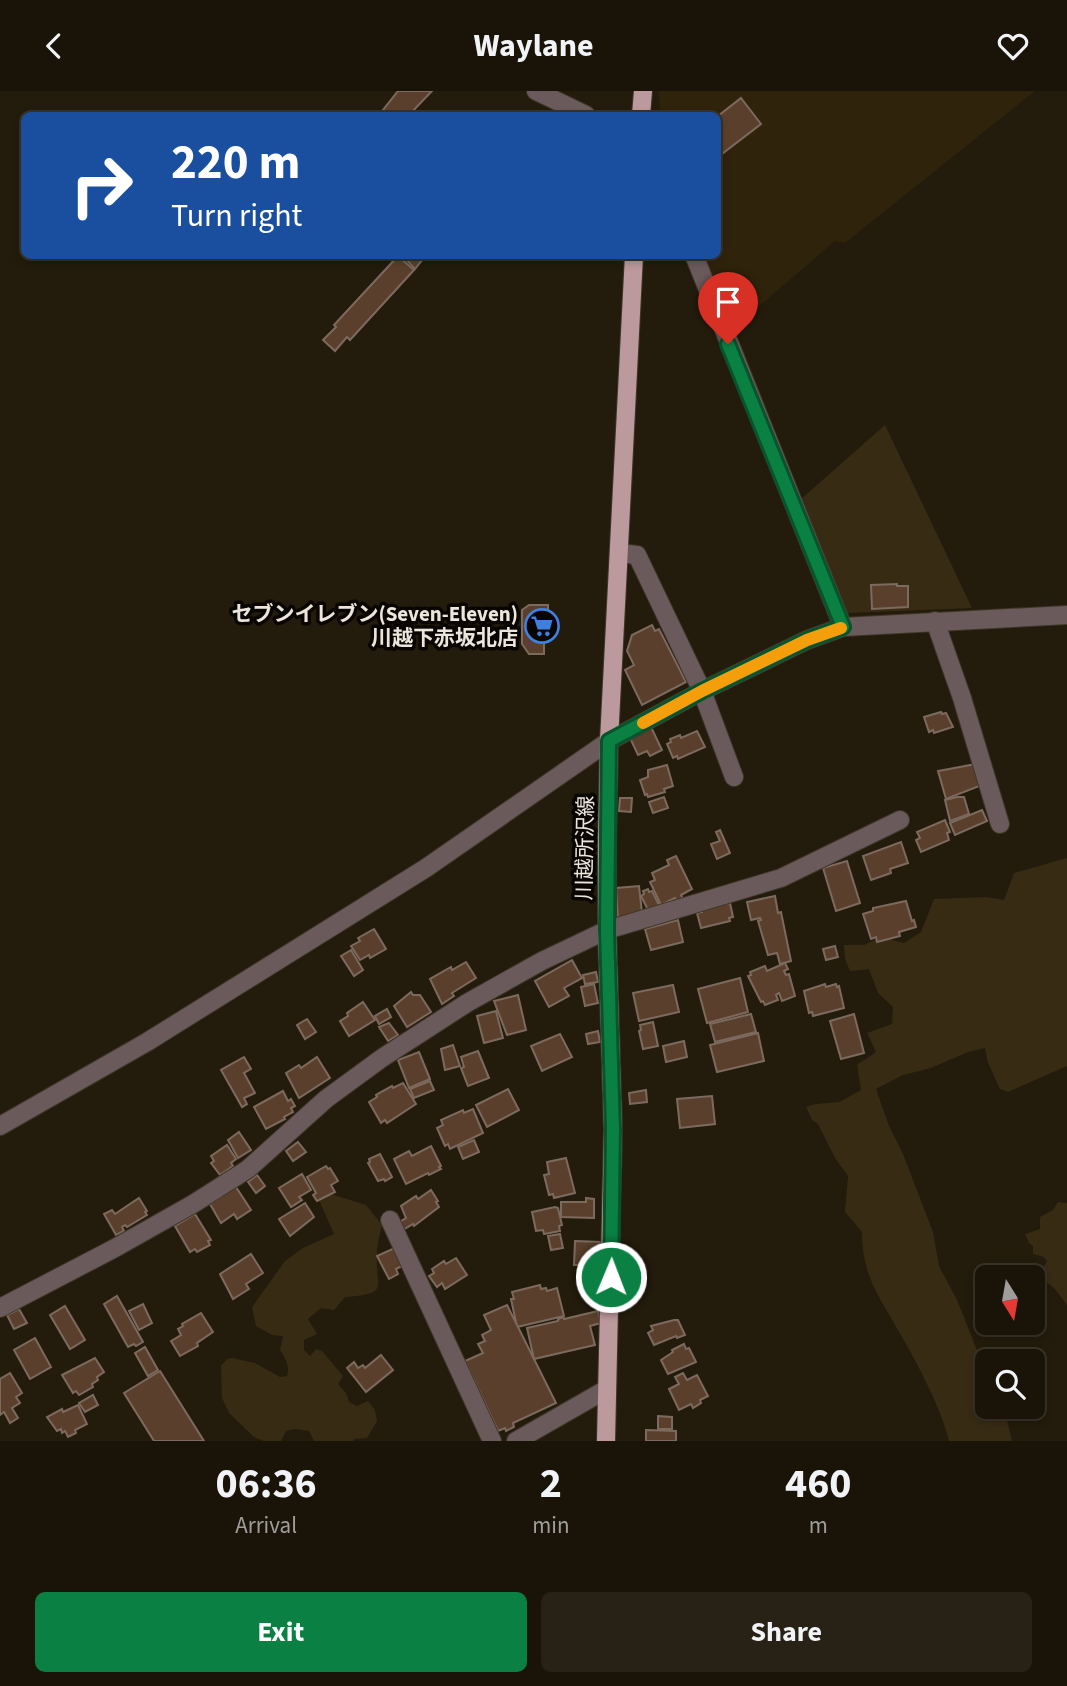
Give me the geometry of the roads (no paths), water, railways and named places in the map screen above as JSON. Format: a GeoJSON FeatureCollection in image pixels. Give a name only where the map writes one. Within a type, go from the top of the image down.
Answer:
{"type":"FeatureCollection","features":[{"type":"Feature","properties":{"kind":"main road"},"geometry":{"type":"LineString","coordinates":[[641,112],[643,91]]}},
{"type":"Feature","properties":{"kind":"main road","name":"川越所沢線"},"geometry":{"type":"LineString","coordinates":[[606,1441],[613,1129],[607,930],[609,741],[634,259]]}},
{"type":"Feature","properties":{"kind":"street"},"geometry":{"type":"LineString","coordinates":[[536,91],[580,112]]}},
{"type":"Feature","properties":{"kind":"street"},"geometry":{"type":"LineString","coordinates":[[696,259],[843,627]]}},
{"type":"Feature","properties":{"kind":"street"},"geometry":{"type":"LineString","coordinates":[[620,553],[637,555],[702,691],[734,777]]}},
{"type":"Feature","properties":{"kind":"street"},"geometry":{"type":"LineString","coordinates":[[0,1126],[147,1042],[426,868],[609,741],[702,691],[807,640],[843,627],[1067,615]]}},
{"type":"Feature","properties":{"kind":"street"},"geometry":{"type":"LineString","coordinates":[[935,621],[962,698],[1000,824]]}},
{"type":"Feature","properties":{"kind":"street"},"geometry":{"type":"LineString","coordinates":[[0,1308],[40,1289],[193,1204],[248,1169],[326,1099],[382,1058],[467,1003],[542,961],[607,930],[781,877],[900,820]]}},
{"type":"Feature","properties":{"kind":"street"},"geometry":{"type":"LineString","coordinates":[[390,1220],[492,1441]]}},
{"type":"Feature","properties":{"kind":"street"},"geometry":{"type":"LineString","coordinates":[[516,1441],[607,1389]]}},
{"type":"Feature","properties":{"kind":"place","name":"セブンイレブン(Seven-Eleven) 川越下赤坂北店"},"geometry":{"type":"Point","coordinates":[542,626]}}]}
